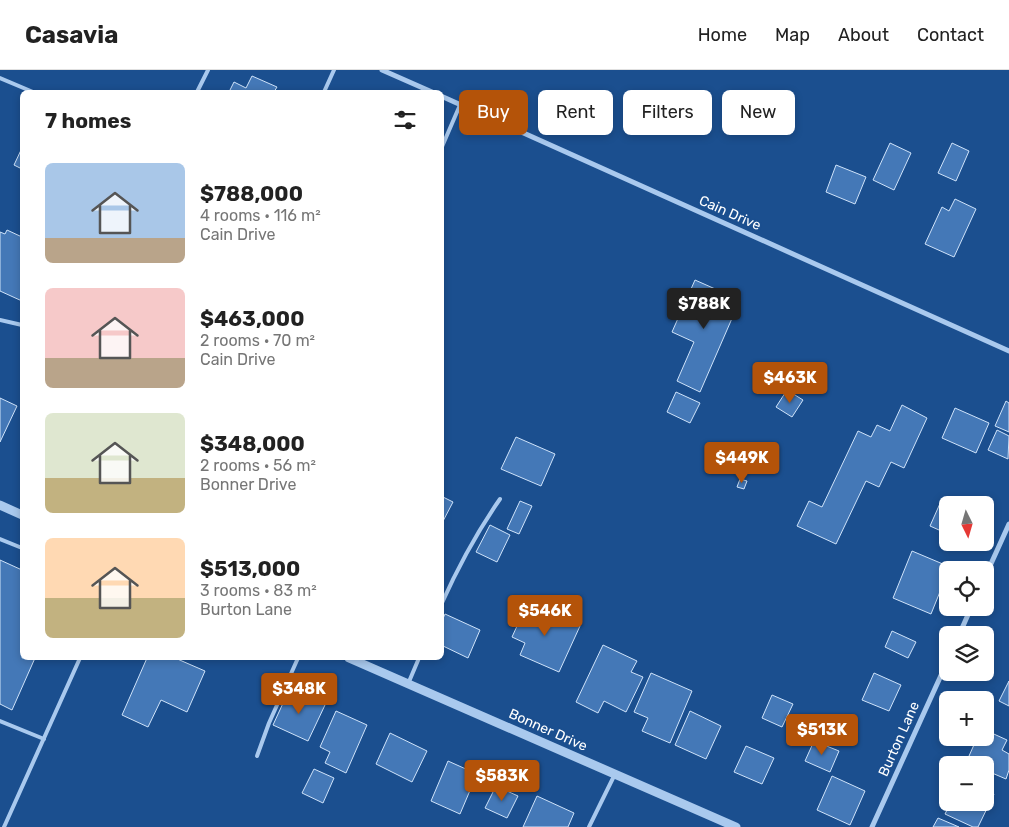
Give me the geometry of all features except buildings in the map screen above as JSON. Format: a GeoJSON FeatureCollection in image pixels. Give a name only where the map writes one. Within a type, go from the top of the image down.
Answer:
{"type":"FeatureCollection","features":[{"type":"Feature","properties":{"kind":"street"},"geometry":{"type":"LineString","coordinates":[[382,70],[427,90]]}},
{"type":"Feature","properties":{"kind":"street","name":"Cain Drive"},"geometry":{"type":"LineString","coordinates":[[444,97],[459,105]]}},
{"type":"Feature","properties":{"kind":"street","name":"Cain Drive"},"geometry":{"type":"LineString","coordinates":[[527,135],[1009,351]]}},
{"type":"Feature","properties":{"kind":"street"},"geometry":{"type":"LineString","coordinates":[[0,505],[20,514]]}},
{"type":"Feature","properties":{"kind":"street"},"geometry":{"type":"LineString","coordinates":[[992,561],[1009,524]]}},
{"type":"Feature","properties":{"kind":"street","name":"Bonner Drive"},"geometry":{"type":"LineString","coordinates":[[356,660],[736,827]]}},
{"type":"Feature","properties":{"kind":"street","name":"Burton Lane"},"geometry":{"type":"LineString","coordinates":[[872,827],[939,680]]}},
{"type":"Feature","properties":{"kind":"lane"},"geometry":{"type":"LineString","coordinates":[[198,90],[208,70]]}},
{"type":"Feature","properties":{"kind":"lane"},"geometry":{"type":"LineString","coordinates":[[325,90],[334,70]]}},
{"type":"Feature","properties":{"kind":"lane"},"geometry":{"type":"LineString","coordinates":[[0,78],[28,90]]}},
{"type":"Feature","properties":{"kind":"lane"},"geometry":{"type":"LineString","coordinates":[[444,142],[459,107]]}},
{"type":"Feature","properties":{"kind":"lane"},"geometry":{"type":"LineString","coordinates":[[0,320],[20,325]]}},
{"type":"Feature","properties":{"kind":"lane"},"geometry":{"type":"LineString","coordinates":[[444,599],[482,525],[500,499]]}},
{"type":"Feature","properties":{"kind":"lane"},"geometry":{"type":"LineString","coordinates":[[0,539],[20,547]]}},
{"type":"Feature","properties":{"kind":"lane"},"geometry":{"type":"LineString","coordinates":[[4,827],[79,660]]}},
{"type":"Feature","properties":{"kind":"lane"},"geometry":{"type":"LineString","coordinates":[[257,756],[269,722],[297,660]]}},
{"type":"Feature","properties":{"kind":"lane"},"geometry":{"type":"LineString","coordinates":[[408,684],[418,660]]}},
{"type":"Feature","properties":{"kind":"lane"},"geometry":{"type":"LineString","coordinates":[[0,721],[44,739]]}},
{"type":"Feature","properties":{"kind":"lane"},"geometry":{"type":"LineString","coordinates":[[589,827],[614,774]]}}]}
